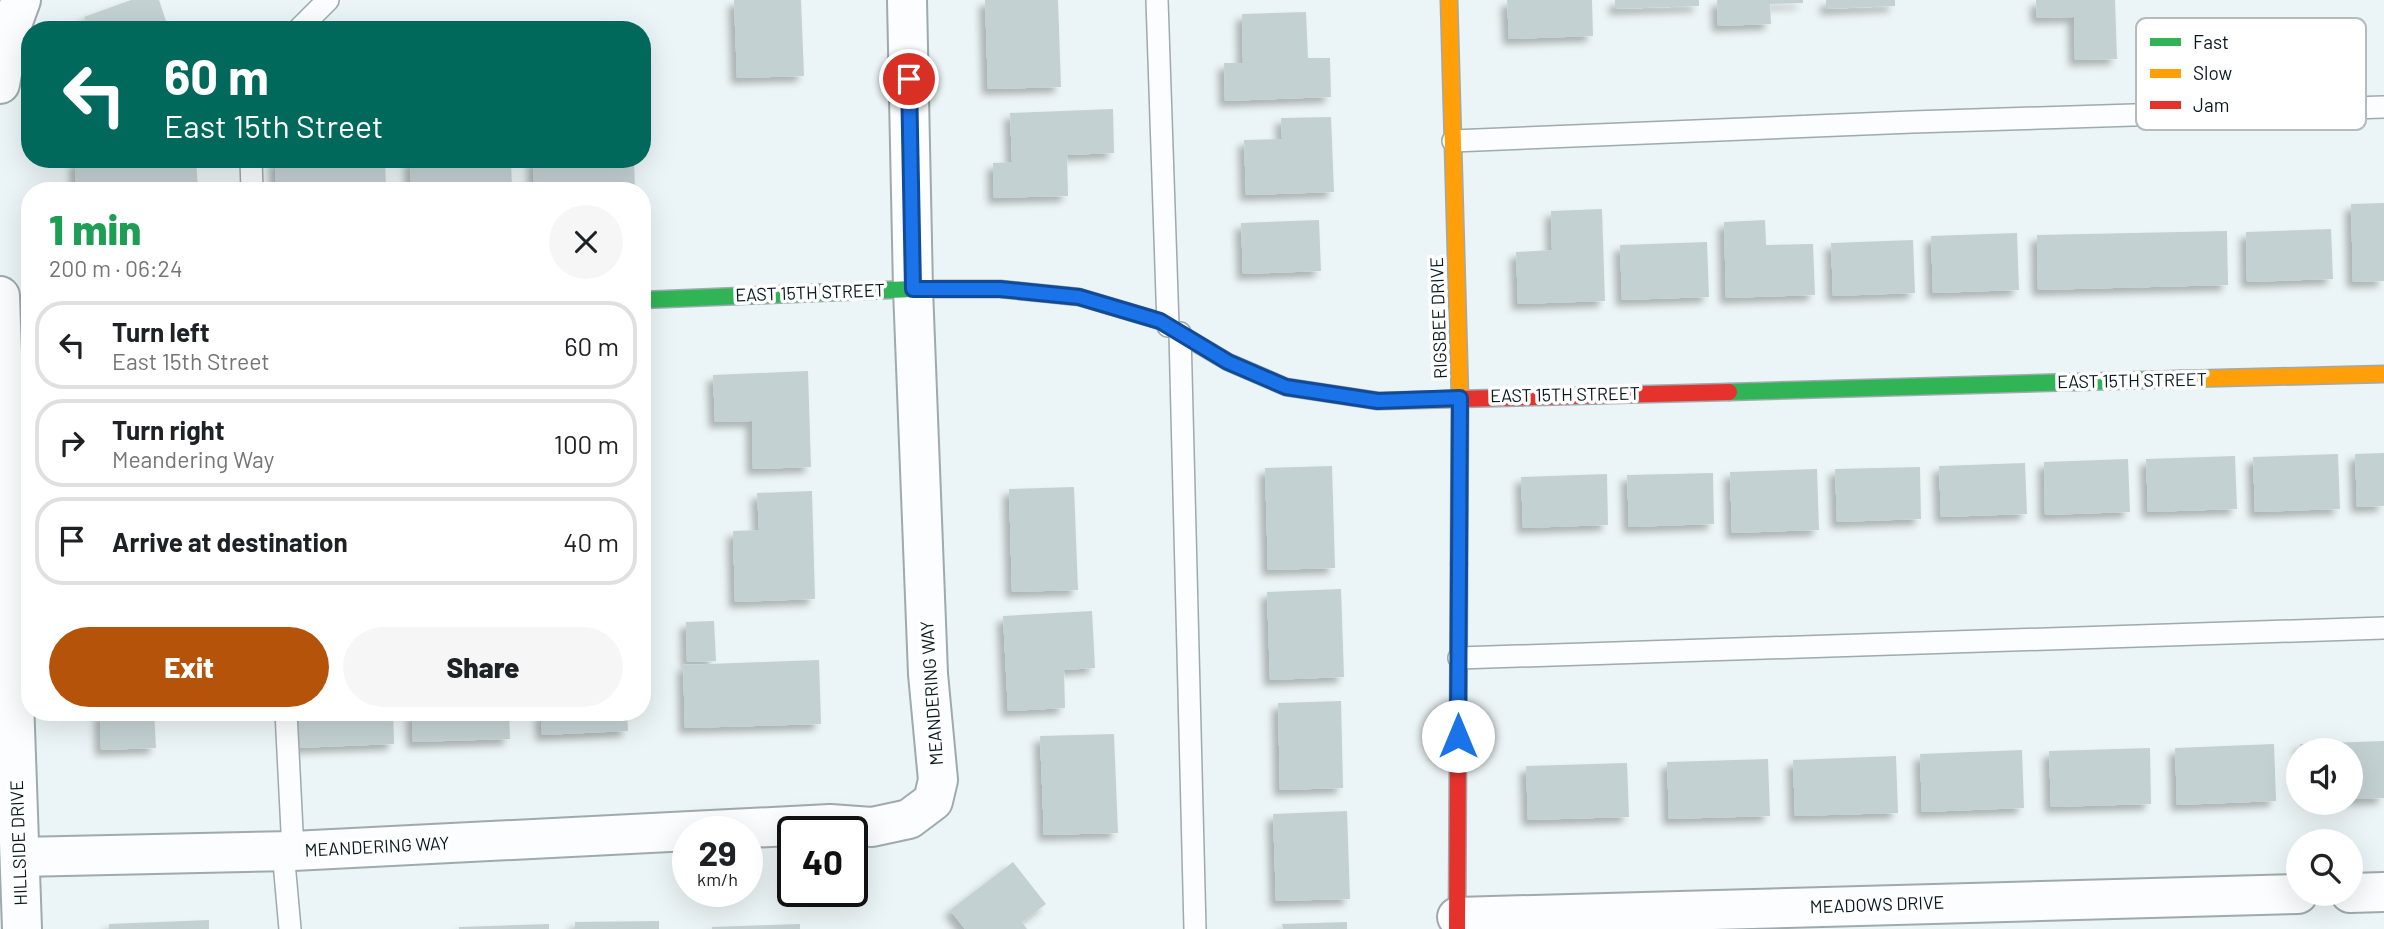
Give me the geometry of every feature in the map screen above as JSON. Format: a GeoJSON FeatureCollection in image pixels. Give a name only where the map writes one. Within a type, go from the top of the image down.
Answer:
{"type":"FeatureCollection","features":[{"type":"Feature","properties":{"kind":"street"},"geometry":{"type":"LineString","coordinates":[[0,84],[10,30],[21,0]]}},
{"type":"Feature","properties":{"kind":"street","name":"MEANDERING WAY"},"geometry":{"type":"LineString","coordinates":[[20,857],[288,851],[830,824],[872,827],[909,819],[933,801],[938,780],[928,674],[913,289],[907,0]]}},
{"type":"Feature","properties":{"kind":"street","name":"RIGSBEE DRIVE"},"geometry":{"type":"LineString","coordinates":[[1449,0],[1460,398],[1457,923]]}},
{"type":"Feature","properties":{"kind":"street","name":"EAST 15TH STREET"},"geometry":{"type":"LineString","coordinates":[[651,300],[913,289],[1000,289],[1079,297],[1160,321],[1228,362],[1286,387],[1378,401],[2384,374]]}},
{"type":"Feature","properties":{"kind":"street","name":"HILLSIDE DRIVE"},"geometry":{"type":"LineString","coordinates":[[0,296],[22,929]]}},
{"type":"Feature","properties":{"kind":"street"},"geometry":{"type":"LineString","coordinates":[[0,328],[21,327]]}},
{"type":"Feature","properties":{"kind":"street"},"geometry":{"type":"LineString","coordinates":[[2363,893],[2384,892]]}},
{"type":"Feature","properties":{"kind":"street","name":"MEADOWS DRIVE"},"geometry":{"type":"LineString","coordinates":[[1457,923],[2286,894]]}},
{"type":"Feature","properties":{"kind":"lane"},"geometry":{"type":"LineString","coordinates":[[307,21],[328,0]]}},
{"type":"Feature","properties":{"kind":"lane"},"geometry":{"type":"LineString","coordinates":[[1157,0],[1174,329],[1195,929]]}},
{"type":"Feature","properties":{"kind":"lane"},"geometry":{"type":"LineString","coordinates":[[2366,108],[2384,107]]}},
{"type":"Feature","properties":{"kind":"lane"},"geometry":{"type":"LineString","coordinates":[[1453,141],[2136,115]]}},
{"type":"Feature","properties":{"kind":"lane"},"geometry":{"type":"LineString","coordinates":[[1458,659],[2384,628]]}},
{"type":"Feature","properties":{"kind":"lane"},"geometry":{"type":"LineString","coordinates":[[286,721],[290,929]]}},
{"type":"Feature","properties":{"kind":"building"},"geometry":{"type":"Polygon","coordinates":[[[131,0],[159,0],[166,21],[86,21],[84,17],[131,0]]]}},
{"type":"Feature","properties":{"kind":"building"},"geometry":{"type":"Polygon","coordinates":[[[734,0],[801,0],[804,76],[737,78],[734,0]]]}},
{"type":"Feature","properties":{"kind":"building"},"geometry":{"type":"Polygon","coordinates":[[[985,0],[1058,0],[1061,87],[988,89],[985,0]]]}},
{"type":"Feature","properties":{"kind":"building"},"geometry":{"type":"Polygon","coordinates":[[[1507,0],[1592,0],[1593,36],[1509,39],[1507,0]]]}},
{"type":"Feature","properties":{"kind":"building"},"geometry":{"type":"Polygon","coordinates":[[[1615,0],[1699,0],[1699,6],[1615,9],[1615,0]]]}},
{"type":"Feature","properties":{"kind":"building"},"geometry":{"type":"Polygon","coordinates":[[[1717,0],[1803,0],[1803,3],[1770,4],[1771,24],[1718,26],[1717,0]]]}},
{"type":"Feature","properties":{"kind":"building"},"geometry":{"type":"Polygon","coordinates":[[[1826,0],[1895,0],[1895,6],[1826,9],[1826,0]]]}},
{"type":"Feature","properties":{"kind":"building"},"geometry":{"type":"Polygon","coordinates":[[[2036,0],[2115,0],[2117,59],[2075,60],[2074,17],[2037,18],[2036,0]]]}},
{"type":"Feature","properties":{"kind":"building"},"geometry":{"type":"Polygon","coordinates":[[[1306,12],[1308,58],[1330,58],[1331,97],[1225,101],[1224,63],[1243,63],[1242,14],[1306,12]]]}},
{"type":"Feature","properties":{"kind":"building"},"geometry":{"type":"Polygon","coordinates":[[[1113,109],[1114,153],[1067,155],[1068,196],[994,198],[993,163],[1012,162],[1010,113],[1113,109]]]}},
{"type":"Feature","properties":{"kind":"building"},"geometry":{"type":"Polygon","coordinates":[[[1331,117],[1334,192],[1246,195],[1244,140],[1282,139],[1281,118],[1331,117]]]}},
{"type":"Feature","properties":{"kind":"building"},"geometry":{"type":"Polygon","coordinates":[[[75,168],[197,168],[197,182],[76,182],[75,168]]]}},
{"type":"Feature","properties":{"kind":"building"},"geometry":{"type":"Polygon","coordinates":[[[275,168],[385,168],[386,182],[276,182],[275,168]]]}},
{"type":"Feature","properties":{"kind":"building"},"geometry":{"type":"Polygon","coordinates":[[[410,168],[511,168],[512,182],[411,182],[410,168]]]}},
{"type":"Feature","properties":{"kind":"building"},"geometry":{"type":"Polygon","coordinates":[[[533,168],[634,168],[635,182],[534,182],[533,168]]]}},
{"type":"Feature","properties":{"kind":"building"},"geometry":{"type":"Polygon","coordinates":[[[2384,203],[2384,281],[2353,282],[2351,204],[2384,203]]]}},
{"type":"Feature","properties":{"kind":"building"},"geometry":{"type":"Polygon","coordinates":[[[1602,209],[1605,301],[1518,304],[1516,252],[1552,250],[1551,211],[1602,209]]]}},
{"type":"Feature","properties":{"kind":"building"},"geometry":{"type":"Polygon","coordinates":[[[1319,220],[1321,271],[1243,274],[1241,223],[1319,220]]]}},
{"type":"Feature","properties":{"kind":"building"},"geometry":{"type":"Polygon","coordinates":[[[1765,220],[1766,245],[1813,244],[1815,295],[1726,298],[1724,222],[1765,220]]]}},
{"type":"Feature","properties":{"kind":"building"},"geometry":{"type":"Polygon","coordinates":[[[2331,229],[2333,279],[2247,282],[2246,232],[2331,229]]]}},
{"type":"Feature","properties":{"kind":"building"},"geometry":{"type":"Polygon","coordinates":[[[2227,231],[2228,285],[2038,290],[2037,235],[2227,231]]]}},
{"type":"Feature","properties":{"kind":"building"},"geometry":{"type":"Polygon","coordinates":[[[2017,233],[2019,290],[1933,293],[1931,236],[2017,233]]]}},
{"type":"Feature","properties":{"kind":"building"},"geometry":{"type":"Polygon","coordinates":[[[1913,240],[1915,293],[1833,296],[1831,243],[1913,240]]]}},
{"type":"Feature","properties":{"kind":"building"},"geometry":{"type":"Polygon","coordinates":[[[1707,242],[1709,297],[1622,300],[1620,245],[1707,242]]]}},
{"type":"Feature","properties":{"kind":"building"},"geometry":{"type":"Polygon","coordinates":[[[808,371],[811,467],[753,469],[752,421],[715,422],[713,375],[808,371]]]}},
{"type":"Feature","properties":{"kind":"building"},"geometry":{"type":"Polygon","coordinates":[[[2384,453],[2384,506],[2357,507],[2355,454],[2384,453]]]}},
{"type":"Feature","properties":{"kind":"building"},"geometry":{"type":"Polygon","coordinates":[[[2338,454],[2340,509],[2255,512],[2253,457],[2338,454]]]}},
{"type":"Feature","properties":{"kind":"building"},"geometry":{"type":"Polygon","coordinates":[[[2235,456],[2237,509],[2148,512],[2146,459],[2235,456]]]}},
{"type":"Feature","properties":{"kind":"building"},"geometry":{"type":"Polygon","coordinates":[[[2128,459],[2130,512],[2045,515],[2044,462],[2128,459]]]}},
{"type":"Feature","properties":{"kind":"building"},"geometry":{"type":"Polygon","coordinates":[[[2025,463],[2027,514],[1941,517],[1939,466],[2025,463]]]}},
{"type":"Feature","properties":{"kind":"building"},"geometry":{"type":"Polygon","coordinates":[[[1332,466],[1335,568],[1268,570],[1265,468],[1332,466]]]}},
{"type":"Feature","properties":{"kind":"building"},"geometry":{"type":"Polygon","coordinates":[[[1920,467],[1921,519],[1837,522],[1835,469],[1920,467]]]}},
{"type":"Feature","properties":{"kind":"building"},"geometry":{"type":"Polygon","coordinates":[[[1817,469],[1819,530],[1732,533],[1730,472],[1817,469]]]}},
{"type":"Feature","properties":{"kind":"building"},"geometry":{"type":"Polygon","coordinates":[[[1713,473],[1714,524],[1629,527],[1627,475],[1713,473]]]}},
{"type":"Feature","properties":{"kind":"building"},"geometry":{"type":"Polygon","coordinates":[[[1607,474],[1608,525],[1523,528],[1521,477],[1607,474]]]}},
{"type":"Feature","properties":{"kind":"building"},"geometry":{"type":"Polygon","coordinates":[[[1074,487],[1078,590],[1012,592],[1009,489],[1074,487]]]}},
{"type":"Feature","properties":{"kind":"building"},"geometry":{"type":"Polygon","coordinates":[[[812,491],[815,599],[735,602],[733,531],[759,530],[757,493],[812,491]]]}},
{"type":"Feature","properties":{"kind":"building"},"geometry":{"type":"Polygon","coordinates":[[[1341,589],[1344,677],[1270,680],[1267,592],[1341,589]]]}},
{"type":"Feature","properties":{"kind":"building"},"geometry":{"type":"Polygon","coordinates":[[[1092,611],[1095,668],[1064,670],[1065,708],[1008,711],[1003,616],[1092,611]]]}},
{"type":"Feature","properties":{"kind":"building"},"geometry":{"type":"Polygon","coordinates":[[[714,621],[716,661],[687,662],[686,622],[714,621]]]}},
{"type":"Feature","properties":{"kind":"building"},"geometry":{"type":"Polygon","coordinates":[[[819,660],[821,724],[685,728],[683,665],[819,660]]]}},
{"type":"Feature","properties":{"kind":"building"},"geometry":{"type":"Polygon","coordinates":[[[1341,701],[1343,788],[1280,790],[1278,703],[1341,701]]]}},
{"type":"Feature","properties":{"kind":"building"},"geometry":{"type":"Polygon","coordinates":[[[100,721],[154,721],[156,748],[101,750],[100,721]]]}},
{"type":"Feature","properties":{"kind":"building"},"geometry":{"type":"Polygon","coordinates":[[[294,721],[393,721],[394,744],[296,748],[294,721]]]}},
{"type":"Feature","properties":{"kind":"building"},"geometry":{"type":"Polygon","coordinates":[[[412,721],[509,721],[510,739],[413,742],[412,721]]]}},
{"type":"Feature","properties":{"kind":"building"},"geometry":{"type":"Polygon","coordinates":[[[541,721],[627,721],[628,731],[542,735],[541,721]]]}},
{"type":"Feature","properties":{"kind":"building"},"geometry":{"type":"Polygon","coordinates":[[[1114,734],[1118,833],[1044,835],[1040,736],[1114,734]]]}},
{"type":"Feature","properties":{"kind":"building"},"geometry":{"type":"Polygon","coordinates":[[[2384,741],[2384,798],[2363,799],[2363,742],[2384,741]]]}},
{"type":"Feature","properties":{"kind":"building"},"geometry":{"type":"Polygon","coordinates":[[[2274,744],[2276,801],[2177,805],[2175,748],[2274,744]]]}},
{"type":"Feature","properties":{"kind":"building"},"geometry":{"type":"Polygon","coordinates":[[[2150,748],[2151,804],[2051,807],[2049,751],[2150,748]]]}},
{"type":"Feature","properties":{"kind":"building"},"geometry":{"type":"Polygon","coordinates":[[[2022,750],[2024,808],[1922,812],[1920,754],[2022,750]]]}},
{"type":"Feature","properties":{"kind":"building"},"geometry":{"type":"Polygon","coordinates":[[[1896,756],[1898,813],[1795,816],[1793,760],[1896,756]]]}},
{"type":"Feature","properties":{"kind":"building"},"geometry":{"type":"Polygon","coordinates":[[[1768,759],[1770,816],[1669,819],[1667,762],[1768,759]]]}},
{"type":"Feature","properties":{"kind":"building"},"geometry":{"type":"Polygon","coordinates":[[[1627,763],[1629,817],[1528,820],[1526,766],[1627,763]]]}},
{"type":"Feature","properties":{"kind":"building"},"geometry":{"type":"Polygon","coordinates":[[[1347,811],[1350,899],[1276,901],[1273,814],[1347,811]]]}},
{"type":"Feature","properties":{"kind":"building"},"geometry":{"type":"Polygon","coordinates":[[[1013,862],[1046,904],[1022,922],[1027,929],[965,929],[950,910],[1013,862]]]}},
{"type":"Feature","properties":{"kind":"building"},"geometry":{"type":"Polygon","coordinates":[[[209,920],[209,929],[109,929],[109,924],[209,920]]]}},
{"type":"Feature","properties":{"kind":"building"},"geometry":{"type":"Polygon","coordinates":[[[659,921],[659,929],[575,929],[575,922],[659,921]]]}},
{"type":"Feature","properties":{"kind":"building"},"geometry":{"type":"Polygon","coordinates":[[[1347,922],[1347,929],[1283,929],[1282,924],[1347,922]]]}},
{"type":"Feature","properties":{"kind":"building"},"geometry":{"type":"Polygon","coordinates":[[[549,924],[549,929],[459,929],[459,927],[549,924]]]}},
{"type":"Feature","properties":{"kind":"building"},"geometry":{"type":"Polygon","coordinates":[[[800,924],[800,929],[712,929],[712,927],[800,924]]]}},
{"type":"Feature","properties":{"kind":"traffic: fast"},"geometry":{"type":"LineString","coordinates":[[651,300],[913,289],[1000,289],[1079,297],[1160,321],[1179,333]]}},
{"type":"Feature","properties":{"kind":"traffic: fast"},"geometry":{"type":"LineString","coordinates":[[1729,392],[2180,379]]}},
{"type":"Feature","properties":{"kind":"traffic: slow"},"geometry":{"type":"LineString","coordinates":[[1449,0],[1460,398],[1459,564]]}},
{"type":"Feature","properties":{"kind":"traffic: slow"},"geometry":{"type":"LineString","coordinates":[[2180,379],[2384,374]]}},
{"type":"Feature","properties":{"kind":"traffic: jam"},"geometry":{"type":"LineString","coordinates":[[1179,333],[1228,362],[1286,387],[1378,401],[1729,392]]}},
{"type":"Feature","properties":{"kind":"traffic: jam"},"geometry":{"type":"LineString","coordinates":[[1457,929],[1459,564]]}},
{"type":"Feature","properties":{"kind":"route"},"geometry":{"type":"LineString","coordinates":[[909,79],[913,289],[1000,289],[1079,297],[1160,321],[1228,362],[1286,387],[1378,401],[1460,398],[1458,736]]}}]}
